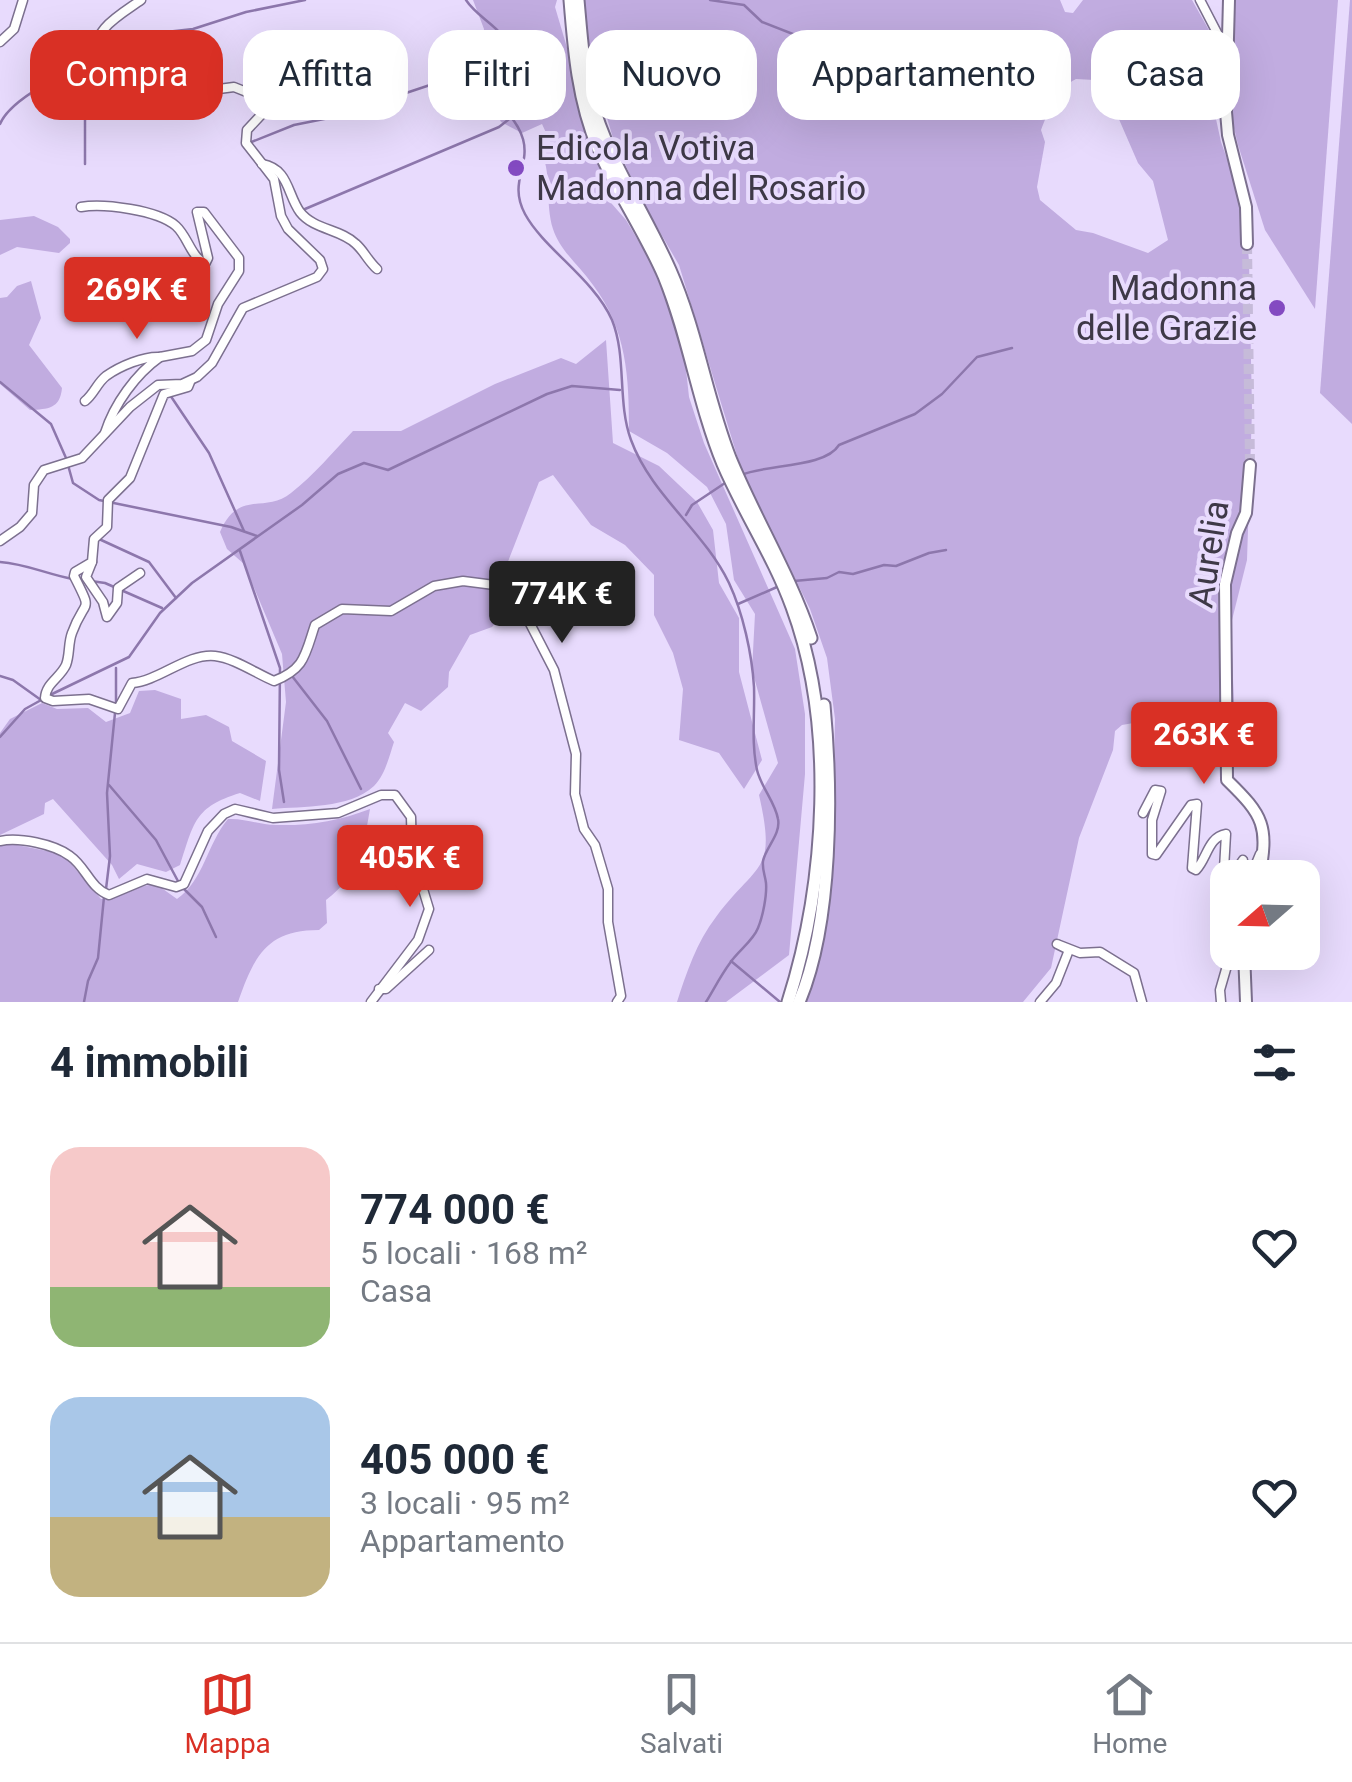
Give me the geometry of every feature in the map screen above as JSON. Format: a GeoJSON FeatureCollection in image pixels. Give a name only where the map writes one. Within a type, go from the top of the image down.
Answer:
{"type":"FeatureCollection","features":[{"type":"Feature","properties":{"kind":"highway"},"geometry":{"type":"LineString","coordinates":[[570,0],[584,104],[598,147],[663,275],[727,461],[774,555],[810,646],[823,760],[819,932],[798,1002]]}},
{"type":"Feature","properties":{"kind":"highway"},"geometry":{"type":"LineString","coordinates":[[578,0],[583,58],[592,101],[606,140],[670,270],[693,330],[727,461]]}},
{"type":"Feature","properties":{"kind":"highway"},"geometry":{"type":"LineString","coordinates":[[788,1002],[807,932],[822,834]]}},
{"type":"Feature","properties":{"kind":"main road"},"geometry":{"type":"LineString","coordinates":[[1228,30],[1229,0]]}},
{"type":"Feature","properties":{"kind":"main road"},"geometry":{"type":"LineString","coordinates":[[1227,120],[1249,212],[1247,244]]}},
{"type":"Feature","properties":{"kind":"main road","name":"Aurelia"},"geometry":{"type":"LineString","coordinates":[[1250,465],[1246,512],[1225,584],[1227,780],[1251,803],[1264,824],[1266,842]]}},
{"type":"Feature","properties":{"kind":"main road"},"geometry":{"type":"LineString","coordinates":[[1263,860],[1266,842]]}},
{"type":"Feature","properties":{"kind":"main road"},"geometry":{"type":"LineString","coordinates":[[1245,970],[1246,1002]]}},
{"type":"Feature","properties":{"kind":"street"},"geometry":{"type":"LineString","coordinates":[[0,42],[14,29],[23,0]]}},
{"type":"Feature","properties":{"kind":"street"},"geometry":{"type":"LineString","coordinates":[[140,573],[118,588],[117,604],[107,618],[86,577],[94,540],[107,527],[108,500],[130,478],[164,394],[188,387],[212,363],[244,308],[322,272],[320,260],[285,225],[274,179],[246,143],[247,130],[262,114],[260,97],[234,87],[196,92],[162,82],[135,65],[100,61],[94,54],[96,41],[104,30],[141,0]]}},
{"type":"Feature","properties":{"kind":"street"},"geometry":{"type":"LineString","coordinates":[[1200,0],[1215,30]]}},
{"type":"Feature","properties":{"kind":"street"},"geometry":{"type":"LineString","coordinates":[[262,164],[284,177],[305,217],[356,243],[377,269]]}},
{"type":"Feature","properties":{"kind":"street"},"geometry":{"type":"LineString","coordinates":[[81,207],[108,206],[175,225],[196,259],[205,264],[208,258],[197,212],[204,212],[238,258],[239,270],[218,304],[206,340],[192,350],[142,360],[106,376],[85,401]]}},
{"type":"Feature","properties":{"kind":"street"},"geometry":{"type":"LineString","coordinates":[[105,434],[131,385],[143,369],[160,357]]}},
{"type":"Feature","properties":{"kind":"street"},"geometry":{"type":"LineString","coordinates":[[0,541],[32,513],[38,476],[54,465],[82,458],[158,385],[190,382]]}},
{"type":"Feature","properties":{"kind":"street"},"geometry":{"type":"LineString","coordinates":[[92,562],[75,572],[88,602],[70,645],[66,666],[46,688],[45,698],[99,701],[118,709],[132,683],[198,658],[216,656],[274,681],[294,673],[304,658],[314,625],[342,609],[391,612],[434,586],[463,581],[502,586],[522,608],[554,670],[576,754],[575,794],[584,830],[595,845],[608,889],[608,922],[621,996],[617,1002]]}},
{"type":"Feature","properties":{"kind":"street"},"geometry":{"type":"LineString","coordinates":[[1143,812],[1156,790],[1161,791],[1152,820],[1152,854],[1156,856],[1191,806],[1197,804],[1192,868],[1196,870],[1201,864],[1220,834],[1226,834],[1224,860]]}},
{"type":"Feature","properties":{"kind":"street"},"geometry":{"type":"LineString","coordinates":[[0,841],[11,839],[55,848],[71,856],[98,890],[109,895],[148,878],[176,887],[184,884],[208,831],[224,814],[235,809],[272,818],[338,812],[374,797],[395,795],[411,817],[412,852],[429,909],[418,940],[372,1002]]}},
{"type":"Feature","properties":{"kind":"street"},"geometry":{"type":"LineString","coordinates":[[1258,860],[1266,842]]}},
{"type":"Feature","properties":{"kind":"street"},"geometry":{"type":"LineString","coordinates":[[378,990],[386,988],[430,950]]}},
{"type":"Feature","properties":{"kind":"street"},"geometry":{"type":"LineString","coordinates":[[1040,1002],[1056,982],[1069,950],[1100,952],[1134,973],[1142,1002]]}},
{"type":"Feature","properties":{"kind":"street"},"geometry":{"type":"LineString","coordinates":[[1221,1002],[1226,970]]}},
{"type":"Feature","properties":{"kind":"shaded area"},"geometry":{"type":"Polygon","coordinates":[[[473,0],[557,0],[555,7],[562,30],[484,29],[473,0]]]}},
{"type":"Feature","properties":{"kind":"shaded area"},"geometry":{"type":"Polygon","coordinates":[[[584,0],[1060,0],[1065,12],[1073,13],[1083,0],[1192,0],[1209,30],[1091,30],[1091,80],[1071,82],[1071,30],[777,30],[777,120],[1045,120],[1037,187],[1040,200],[1076,230],[1148,253],[1168,240],[1153,181],[1138,163],[1119,120],[1216,120],[1244,206],[1252,410],[1247,560],[1231,624],[1236,761],[1167,741],[1151,726],[1139,722],[1122,725],[1115,731],[1113,750],[1079,838],[1051,968],[1023,1002],[803,1002],[833,808],[835,719],[827,658],[810,609],[742,472],[679,265],[643,203],[608,120],[757,120],[757,30],[587,30],[584,0]]]}},
{"type":"Feature","properties":{"kind":"shaded area"},"geometry":{"type":"Polygon","coordinates":[[[1232,0],[1338,0],[1315,309],[1265,230],[1238,145],[1232,120],[1240,120],[1240,30],[1231,30],[1232,0]]]}},
{"type":"Feature","properties":{"kind":"shaded area"},"geometry":{"type":"Polygon","coordinates":[[[1352,0],[1352,424],[1320,393],[1352,0]]]}},
{"type":"Feature","properties":{"kind":"shaded area"},"geometry":{"type":"Polygon","coordinates":[[[566,44],[576,101],[612,204],[648,257],[668,303],[685,360],[689,397],[704,443],[795,649],[805,714],[805,774],[789,955],[726,1002],[677,1002],[703,936],[753,875],[764,854],[766,840],[759,795],[778,763],[752,670],[755,614],[734,580],[726,524],[707,487],[667,453],[629,431],[627,373],[613,319],[553,229],[542,153],[553,148],[542,124],[522,133],[501,122],[566,120],[566,44]]]}},
{"type":"Feature","properties":{"kind":"shaded area"},"geometry":{"type":"Polygon","coordinates":[[[34,216],[58,227],[70,243],[59,253],[17,247],[0,255],[0,220],[34,216]]]}},
{"type":"Feature","properties":{"kind":"shaded area"},"geometry":{"type":"Polygon","coordinates":[[[31,281],[41,318],[29,345],[62,388],[59,400],[52,406],[30,410],[0,384],[0,298],[31,281]]]}},
{"type":"Feature","properties":{"kind":"shaded area"},"geometry":{"type":"Polygon","coordinates":[[[606,340],[613,443],[659,466],[697,502],[713,530],[719,583],[739,618],[739,672],[762,760],[744,789],[719,753],[679,740],[683,689],[673,653],[654,615],[654,575],[625,545],[591,525],[553,475],[539,482],[502,577],[497,621],[492,627],[470,635],[449,672],[448,687],[421,711],[405,703],[388,733],[394,742],[378,782],[364,793],[339,803],[272,809],[286,702],[282,654],[244,564],[227,549],[220,532],[227,519],[244,506],[272,502],[291,493],[353,431],[401,431],[495,384],[561,358],[576,364],[606,340]]]}},
{"type":"Feature","properties":{"kind":"shaded area"},"geometry":{"type":"Polygon","coordinates":[[[155,690],[181,699],[181,719],[206,715],[229,727],[232,741],[266,761],[260,801],[240,793],[213,804],[193,827],[180,865],[166,872],[137,864],[119,879],[112,865],[53,799],[45,803],[44,814],[0,835],[0,733],[10,719],[42,703],[57,709],[88,708],[106,722],[130,713],[139,691],[155,690]]]}},
{"type":"Feature","properties":{"kind":"shaded area"},"geometry":{"type":"Polygon","coordinates":[[[370,809],[362,849],[353,870],[326,900],[327,923],[319,930],[301,931],[274,941],[257,959],[238,1002],[0,1002],[0,845],[57,853],[67,859],[101,899],[156,884],[177,899],[193,882],[228,819],[300,825],[370,809]]]}},
{"type":"Feature","properties":{"kind":"waterway"},"geometry":{"type":"LineString","coordinates":[[184,30],[305,0]]}},
{"type":"Feature","properties":{"kind":"waterway"},"geometry":{"type":"LineString","coordinates":[[466,0],[506,42],[493,98],[521,134],[524,160],[519,198],[525,214],[593,291],[612,320],[631,440],[651,478],[718,564],[734,595],[746,634],[754,687],[755,760],[778,825],[763,861],[766,893],[758,928],[706,1002]]}},
{"type":"Feature","properties":{"kind":"waterway"},"geometry":{"type":"LineString","coordinates":[[710,0],[744,5],[762,22],[783,30]]}},
{"type":"Feature","properties":{"kind":"waterway"},"geometry":{"type":"LineString","coordinates":[[249,143],[294,125],[334,117],[428,86]]}},
{"type":"Feature","properties":{"kind":"waterway"},"geometry":{"type":"LineString","coordinates":[[0,124],[15,105],[30,95]]}},
{"type":"Feature","properties":{"kind":"waterway"},"geometry":{"type":"LineString","coordinates":[[85,120],[85,164]]}},
{"type":"Feature","properties":{"kind":"waterway"},"geometry":{"type":"LineString","coordinates":[[305,209],[508,120]]}},
{"type":"Feature","properties":{"kind":"waterway"},"geometry":{"type":"LineString","coordinates":[[741,475],[821,458],[839,445],[915,414],[942,394],[977,357],[1012,348]]}},
{"type":"Feature","properties":{"kind":"waterway"},"geometry":{"type":"LineString","coordinates":[[0,382],[51,424],[66,458]]}},
{"type":"Feature","properties":{"kind":"waterway"},"geometry":{"type":"LineString","coordinates":[[50,695],[129,657],[160,613],[192,583],[302,505],[338,474],[364,463],[388,470],[547,394],[572,386],[620,390]]}},
{"type":"Feature","properties":{"kind":"waterway"},"geometry":{"type":"LineString","coordinates":[[170,395],[209,453],[244,531]]}},
{"type":"Feature","properties":{"kind":"waterway"},"geometry":{"type":"LineString","coordinates":[[68,465],[73,483],[99,500],[257,536]]}},
{"type":"Feature","properties":{"kind":"waterway"},"geometry":{"type":"LineString","coordinates":[[686,515],[692,505],[725,483]]}},
{"type":"Feature","properties":{"kind":"waterway"},"geometry":{"type":"LineString","coordinates":[[99,539],[149,562],[176,598]]}},
{"type":"Feature","properties":{"kind":"waterway"},"geometry":{"type":"LineString","coordinates":[[794,581],[896,566],[946,550]]}},
{"type":"Feature","properties":{"kind":"waterway"},"geometry":{"type":"LineString","coordinates":[[240,551],[280,668],[279,770],[284,802]]}},
{"type":"Feature","properties":{"kind":"waterway"},"geometry":{"type":"LineString","coordinates":[[0,562],[73,579]]}},
{"type":"Feature","properties":{"kind":"waterway"},"geometry":{"type":"LineString","coordinates":[[91,581],[105,583],[162,608]]}},
{"type":"Feature","properties":{"kind":"waterway"},"geometry":{"type":"LineString","coordinates":[[738,604],[777,587]]}},
{"type":"Feature","properties":{"kind":"waterway"},"geometry":{"type":"LineString","coordinates":[[116,668],[116,705]]}},
{"type":"Feature","properties":{"kind":"waterway"},"geometry":{"type":"LineString","coordinates":[[0,676],[13,680],[41,700]]}},
{"type":"Feature","properties":{"kind":"waterway"},"geometry":{"type":"LineString","coordinates":[[292,676],[327,721],[361,789]]}},
{"type":"Feature","properties":{"kind":"waterway"},"geometry":{"type":"LineString","coordinates":[[0,737],[25,709],[43,699]]}},
{"type":"Feature","properties":{"kind":"waterway"},"geometry":{"type":"LineString","coordinates":[[106,889],[110,856],[107,793],[115,713]]}},
{"type":"Feature","properties":{"kind":"waterway"},"geometry":{"type":"LineString","coordinates":[[109,785],[156,840],[179,883]]}},
{"type":"Feature","properties":{"kind":"waterway"},"geometry":{"type":"LineString","coordinates":[[184,889],[202,907],[216,937]]}},
{"type":"Feature","properties":{"kind":"waterway"},"geometry":{"type":"LineString","coordinates":[[84,1002],[98,958],[104,897]]}},
{"type":"Feature","properties":{"kind":"waterway"},"geometry":{"type":"LineString","coordinates":[[731,961],[780,1002]]}},
{"type":"Feature","properties":{"kind":"tunnel"},"geometry":{"type":"LineString","coordinates":[[1247,244],[1250,465]]}},
{"type":"Feature","properties":{"kind":"place","name":"Edicola Votiva Madonna del Rosario"},"geometry":{"type":"Point","coordinates":[516,168]}},
{"type":"Feature","properties":{"kind":"place","name":"Madonna delle Grazie"},"geometry":{"type":"Point","coordinates":[1277,308]}}]}
